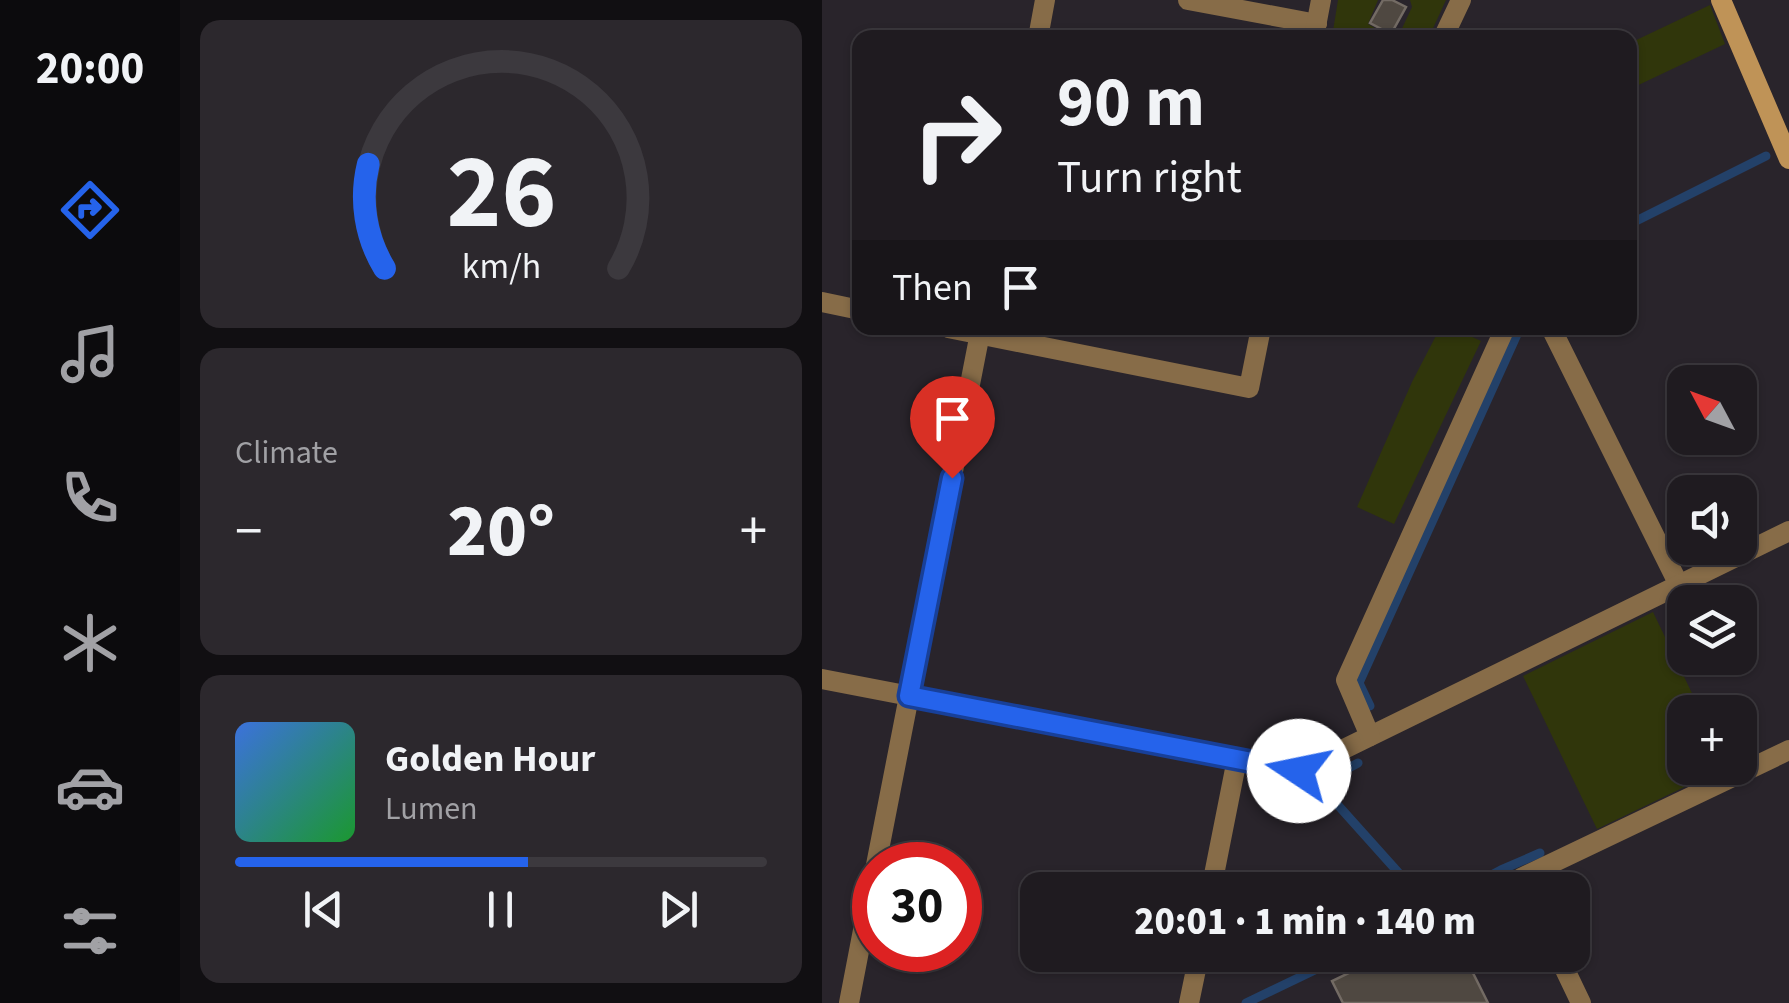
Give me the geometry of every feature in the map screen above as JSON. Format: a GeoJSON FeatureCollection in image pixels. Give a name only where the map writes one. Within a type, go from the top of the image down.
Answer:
{"type":"FeatureCollection","features":[{"type":"Feature","properties":{"kind":"main road"},"geometry":{"type":"LineString","coordinates":[[1721,0],[1788,159]]}},
{"type":"Feature","properties":{"kind":"street"},"geometry":{"type":"LineString","coordinates":[[1039,30],[1045,0]]}},
{"type":"Feature","properties":{"kind":"street"},"geometry":{"type":"LineString","coordinates":[[1188,0],[1312,30]]}},
{"type":"Feature","properties":{"kind":"street"},"geometry":{"type":"LineString","coordinates":[[1316,30],[1322,0]]}},
{"type":"Feature","properties":{"kind":"street"},"geometry":{"type":"LineString","coordinates":[[1447,30],[1461,0]]}},
{"type":"Feature","properties":{"kind":"street"},"geometry":{"type":"LineString","coordinates":[[822,302],[852,308]]}},
{"type":"Feature","properties":{"kind":"street"},"geometry":{"type":"LineString","coordinates":[[880,842],[980,335]]}},
{"type":"Feature","properties":{"kind":"street"},"geometry":{"type":"LineString","coordinates":[[1000,335],[1250,388],[1259,335]]}},
{"type":"Feature","properties":{"kind":"street"},"geometry":{"type":"LineString","coordinates":[[1370,736],[1346,680],[1502,335]]}},
{"type":"Feature","properties":{"kind":"street"},"geometry":{"type":"LineString","coordinates":[[1554,335],[1679,584]]}},
{"type":"Feature","properties":{"kind":"street"},"geometry":{"type":"LineString","coordinates":[[822,678],[1299,771],[1788,531]]}},
{"type":"Feature","properties":{"kind":"street"},"geometry":{"type":"LineString","coordinates":[[1533,872],[1788,750]]}},
{"type":"Feature","properties":{"kind":"street"},"geometry":{"type":"LineString","coordinates":[[1215,872],[1237,759]]}},
{"type":"Feature","properties":{"kind":"street"},"geometry":{"type":"LineString","coordinates":[[849,1003],[855,972]]}},
{"type":"Feature","properties":{"kind":"street"},"geometry":{"type":"LineString","coordinates":[[1189,1003],[1195,972]]}},
{"type":"Feature","properties":{"kind":"street"},"geometry":{"type":"LineString","coordinates":[[1566,972],[1581,1003]]}},
{"type":"Feature","properties":{"kind":"green space"},"geometry":{"type":"Polygon","coordinates":[[[1338,0],[1378,0],[1368,24],[1378,30],[1333,30],[1338,0]]]}},
{"type":"Feature","properties":{"kind":"green space"},"geometry":{"type":"Polygon","coordinates":[[[1410,0],[1446,0],[1432,30],[1401,30],[1412,7],[1410,0]]]}},
{"type":"Feature","properties":{"kind":"green space"},"geometry":{"type":"Polygon","coordinates":[[[1710,5],[1725,44],[1637,86],[1637,40],[1710,5]]]}},
{"type":"Feature","properties":{"kind":"green space"},"geometry":{"type":"Polygon","coordinates":[[[1436,335],[1468,335],[1481,341],[1394,524],[1357,507],[1436,335]]]}},
{"type":"Feature","properties":{"kind":"green space"},"geometry":{"type":"Polygon","coordinates":[[[1653,612],[1667,641],[1667,675],[1683,675],[1693,695],[1667,695],[1667,785],[1689,785],[1597,829],[1523,676],[1653,612]]]}},
{"type":"Feature","properties":{"kind":"building"},"geometry":{"type":"Polygon","coordinates":[[[1383,0],[1406,7],[1393,30],[1370,23],[1383,0]]]}},
{"type":"Feature","properties":{"kind":"building"},"geometry":{"type":"Polygon","coordinates":[[[1351,972],[1472,972],[1488,1003],[1343,1003],[1332,981],[1351,972]]]}},
{"type":"Feature","properties":{"kind":"waterway"},"geometry":{"type":"LineString","coordinates":[[1637,220],[1766,156]]}},
{"type":"Feature","properties":{"kind":"waterway"},"geometry":{"type":"LineString","coordinates":[[1370,706],[1359,683],[1517,335]]}},
{"type":"Feature","properties":{"kind":"waterway"},"geometry":{"type":"LineString","coordinates":[[1358,763],[1319,784],[1398,872]]}},
{"type":"Feature","properties":{"kind":"waterway"},"geometry":{"type":"LineString","coordinates":[[1497,872],[1540,853]]}},
{"type":"Feature","properties":{"kind":"waterway"},"geometry":{"type":"LineString","coordinates":[[1246,1003],[1311,972]]}},
{"type":"Feature","properties":{"kind":"route"},"geometry":{"type":"LineString","coordinates":[[952,478],[909,696],[1299,771]]}}]}
